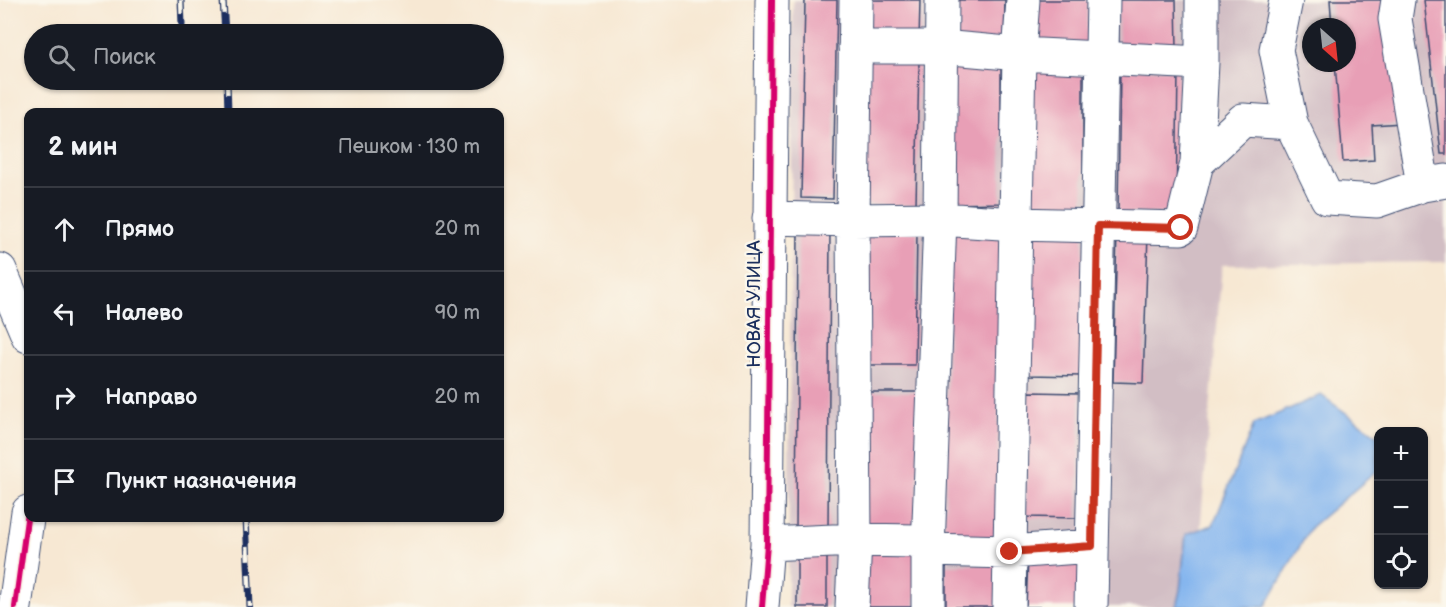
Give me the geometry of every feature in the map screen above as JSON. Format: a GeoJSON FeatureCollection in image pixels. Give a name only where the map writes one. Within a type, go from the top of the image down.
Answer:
{"type":"FeatureCollection","features":[{"type":"Feature","properties":{"kind":"street","name":"НОВАЯ УЛИЦА"},"geometry":{"type":"LineString","coordinates":[[762,607],[767,544],[772,0]]}},
{"type":"Feature","properties":{"kind":"street"},"geometry":{"type":"LineString","coordinates":[[852,607],[855,540],[853,220],[856,0]]}},
{"type":"Feature","properties":{"kind":"street"},"geometry":{"type":"LineString","coordinates":[[928,607],[940,219],[942,0]]}},
{"type":"Feature","properties":{"kind":"street"},"geometry":{"type":"LineString","coordinates":[[1009,607],[1019,54],[1023,0]]}},
{"type":"Feature","properties":{"kind":"street"},"geometry":{"type":"LineString","coordinates":[[1091,607],[1103,0]]}},
{"type":"Feature","properties":{"kind":"street"},"geometry":{"type":"LineString","coordinates":[[769,218],[940,219],[1016,224],[1181,228],[1197,163],[1202,63],[1202,0]]}},
{"type":"Feature","properties":{"kind":"street"},"geometry":{"type":"LineString","coordinates":[[1286,0],[1276,50],[1291,123],[1328,198],[1377,201],[1435,183],[1395,19],[1398,0]]}},
{"type":"Feature","properties":{"kind":"street"},"geometry":{"type":"LineString","coordinates":[[855,47],[941,47],[1019,54],[1202,63]]}},
{"type":"Feature","properties":{"kind":"street"},"geometry":{"type":"LineString","coordinates":[[1197,163],[1243,120],[1291,123]]}},
{"type":"Feature","properties":{"kind":"street"},"geometry":{"type":"LineString","coordinates":[[0,270],[24,327]]}},
{"type":"Feature","properties":{"kind":"street"},"geometry":{"type":"LineString","coordinates":[[15,607],[27,522]]}},
{"type":"Feature","properties":{"kind":"street"},"geometry":{"type":"LineString","coordinates":[[767,544],[855,540],[916,541],[928,550],[1010,552],[1092,546]]}},
{"type":"Feature","properties":{"kind":"shaded area"},"geometry":{"type":"Polygon","coordinates":[[[793,0],[1446,0],[1446,262],[1222,265],[1194,607],[788,607],[793,0]]]}},
{"type":"Feature","properties":{"kind":"water"},"geometry":{"type":"Polygon","coordinates":[[[1321,395],[1374,433],[1374,473],[1311,527],[1265,607],[1176,607],[1186,534],[1213,525],[1254,424],[1321,395]]]}},
{"type":"Feature","properties":{"kind":"building"},"geometry":{"type":"Polygon","coordinates":[[[805,0],[837,0],[833,199],[801,198],[805,0]]]}},
{"type":"Feature","properties":{"kind":"building"},"geometry":{"type":"Polygon","coordinates":[[[868,0],[920,0],[919,42],[867,41],[868,0]]]}},
{"type":"Feature","properties":{"kind":"building"},"geometry":{"type":"Polygon","coordinates":[[[953,0],[1005,0],[1004,43],[951,41],[953,0]]]}},
{"type":"Feature","properties":{"kind":"building"},"geometry":{"type":"Polygon","coordinates":[[[1036,0],[1088,0],[1086,44],[1034,42],[1036,0]]]}},
{"type":"Feature","properties":{"kind":"building"},"geometry":{"type":"Polygon","coordinates":[[[1118,0],[1176,0],[1177,49],[1119,50],[1118,0]]]}},
{"type":"Feature","properties":{"kind":"building"},"geometry":{"type":"Polygon","coordinates":[[[1330,0],[1393,0],[1402,123],[1372,125],[1374,160],[1343,162],[1336,72],[1356,72],[1356,18],[1331,18],[1330,0]]]}},
{"type":"Feature","properties":{"kind":"building"},"geometry":{"type":"Polygon","coordinates":[[[1424,0],[1446,0],[1446,154],[1441,154],[1424,0]]]}},
{"type":"Feature","properties":{"kind":"building"},"geometry":{"type":"Polygon","coordinates":[[[865,60],[919,61],[916,205],[861,204],[865,60]]]}},
{"type":"Feature","properties":{"kind":"building"},"geometry":{"type":"Polygon","coordinates":[[[951,63],[1001,63],[1001,203],[951,204],[951,63]]]}},
{"type":"Feature","properties":{"kind":"building"},"geometry":{"type":"Polygon","coordinates":[[[1031,64],[1083,64],[1083,211],[1032,211],[1031,64]]]}},
{"type":"Feature","properties":{"kind":"building"},"geometry":{"type":"Polygon","coordinates":[[[1120,70],[1178,70],[1176,213],[1118,213],[1120,70]]]}},
{"type":"Feature","properties":{"kind":"building"},"geometry":{"type":"Polygon","coordinates":[[[798,228],[830,228],[828,531],[796,531],[798,228]]]}},
{"type":"Feature","properties":{"kind":"building"},"geometry":{"type":"Polygon","coordinates":[[[949,230],[1000,230],[997,541],[945,541],[949,230]]]}},
{"type":"Feature","properties":{"kind":"building"},"geometry":{"type":"Polygon","coordinates":[[[1031,230],[1083,231],[1082,376],[1029,375],[1031,230]]]}},
{"type":"Feature","properties":{"kind":"building"},"geometry":{"type":"Polygon","coordinates":[[[864,231],[917,232],[915,365],[863,365],[864,231]]]}},
{"type":"Feature","properties":{"kind":"building"},"geometry":{"type":"Polygon","coordinates":[[[1117,233],[1148,234],[1143,383],[1113,382],[1117,233]]]}},
{"type":"Feature","properties":{"kind":"building"},"geometry":{"type":"Polygon","coordinates":[[[865,392],[918,392],[917,534],[864,534],[865,392]]]}},
{"type":"Feature","properties":{"kind":"building"},"geometry":{"type":"Polygon","coordinates":[[[1029,392],[1080,393],[1077,518],[1026,517],[1029,392]]]}},
{"type":"Feature","properties":{"kind":"building"},"geometry":{"type":"Polygon","coordinates":[[[797,547],[827,547],[827,607],[797,607],[797,547]]]}},
{"type":"Feature","properties":{"kind":"building"},"geometry":{"type":"Polygon","coordinates":[[[865,547],[916,548],[915,607],[864,607],[865,547]]]}},
{"type":"Feature","properties":{"kind":"building"},"geometry":{"type":"Polygon","coordinates":[[[1028,559],[1084,561],[1082,607],[1026,607],[1028,559]]]}},
{"type":"Feature","properties":{"kind":"building"},"geometry":{"type":"Polygon","coordinates":[[[946,565],[997,565],[997,607],[946,607],[946,565]]]}},
{"type":"Feature","properties":{"kind":"railway"},"geometry":{"type":"LineString","coordinates":[[181,0],[182,24]]}},
{"type":"Feature","properties":{"kind":"railway"},"geometry":{"type":"LineString","coordinates":[[223,0],[224,24]]}},
{"type":"Feature","properties":{"kind":"railway"},"geometry":{"type":"LineString","coordinates":[[227,90],[228,108]]}},
{"type":"Feature","properties":{"kind":"railway"},"geometry":{"type":"LineString","coordinates":[[246,522],[250,607]]}},
{"type":"Feature","properties":{"kind":"cycle path"},"geometry":{"type":"LineString","coordinates":[[762,607],[767,544],[772,0]]}},
{"type":"Feature","properties":{"kind":"cycle path"},"geometry":{"type":"LineString","coordinates":[[15,607],[27,522]]}},
{"type":"Feature","properties":{"kind":"route"},"geometry":{"type":"LineString","coordinates":[[1010,552],[1092,546],[1098,226],[1181,228]]}}]}
